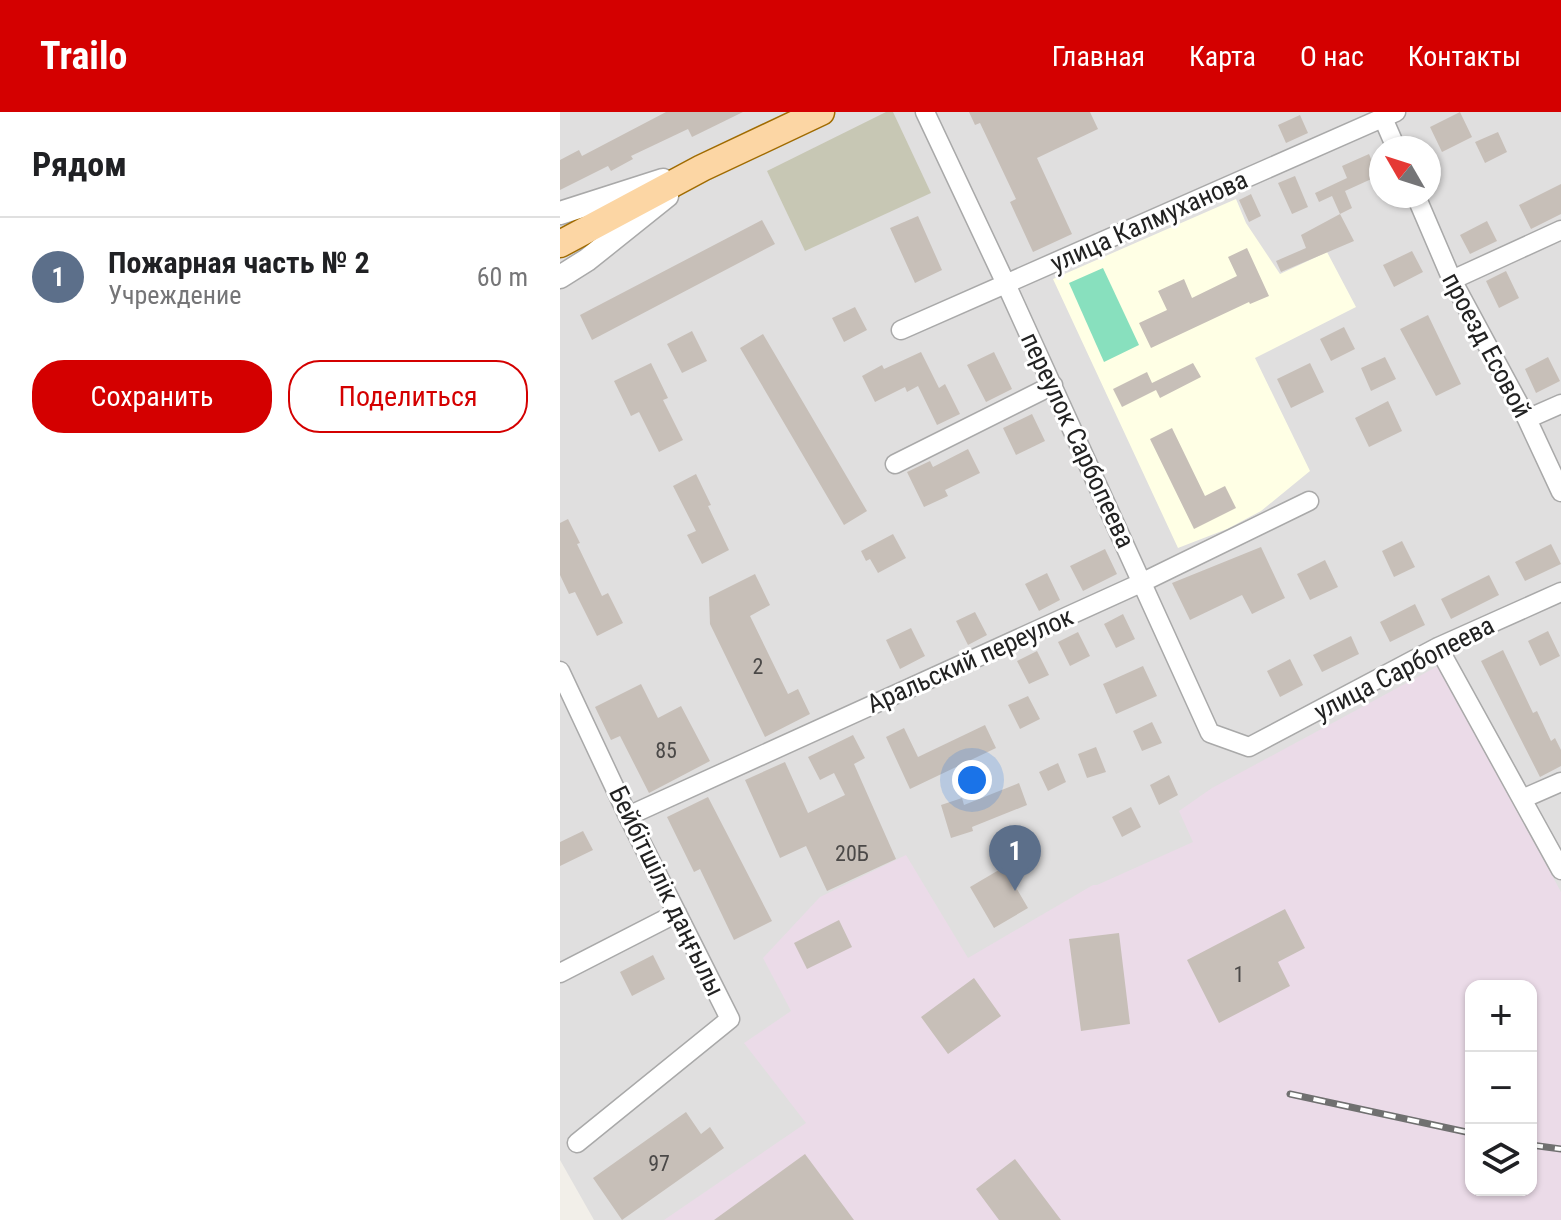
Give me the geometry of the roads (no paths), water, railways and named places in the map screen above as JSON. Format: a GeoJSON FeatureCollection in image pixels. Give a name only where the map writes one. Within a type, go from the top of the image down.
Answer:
{"type":"FeatureCollection","features":[{"type":"Feature","properties":{"kind":"main road"},"geometry":{"type":"LineString","coordinates":[[560,244],[702,168],[821,112]]}},
{"type":"Feature","properties":{"kind":"street","name":"переулок Сарбопеева"},"geometry":{"type":"LineString","coordinates":[[925,112],[1053,385],[1210,733],[1249,747]]}},
{"type":"Feature","properties":{"kind":"street"},"geometry":{"type":"LineString","coordinates":[[1389,115],[1393,136]]}},
{"type":"Feature","properties":{"kind":"street","name":"улица Калмуханова"},"geometry":{"type":"LineString","coordinates":[[901,330],[1389,115]]}},
{"type":"Feature","properties":{"kind":"street"},"geometry":{"type":"LineString","coordinates":[[560,213],[702,168]]}},
{"type":"Feature","properties":{"kind":"street"},"geometry":{"type":"LineString","coordinates":[[560,277],[587,260],[702,168]]}},
{"type":"Feature","properties":{"kind":"street","name":"проезд Есовой"},"geometry":{"type":"LineString","coordinates":[[1421,208],[1452,280],[1527,419],[1561,492]]}},
{"type":"Feature","properties":{"kind":"street"},"geometry":{"type":"LineString","coordinates":[[1452,280],[1561,230]]}},
{"type":"Feature","properties":{"kind":"street"},"geometry":{"type":"LineString","coordinates":[[895,464],[1053,385]]}},
{"type":"Feature","properties":{"kind":"street"},"geometry":{"type":"LineString","coordinates":[[1527,419],[1561,404]]}},
{"type":"Feature","properties":{"kind":"street","name":"Аральский переулок"},"geometry":{"type":"LineString","coordinates":[[628,816],[1143,582],[1309,501]]}},
{"type":"Feature","properties":{"kind":"street","name":"улица Сарбопеева"},"geometry":{"type":"LineString","coordinates":[[1249,747],[1438,647],[1561,592]]}},
{"type":"Feature","properties":{"kind":"street"},"geometry":{"type":"LineString","coordinates":[[1438,647],[1561,870]]}},
{"type":"Feature","properties":{"kind":"street","name":"Бейбітшілік даңғылы"},"geometry":{"type":"LineString","coordinates":[[560,671],[628,816],[730,1019],[577,1143]]}},
{"type":"Feature","properties":{"kind":"street"},"geometry":{"type":"LineString","coordinates":[[1522,799],[1561,782]]}},
{"type":"Feature","properties":{"kind":"street"},"geometry":{"type":"LineString","coordinates":[[560,973],[677,913]]}},
{"type":"Feature","properties":{"kind":"railway"},"geometry":{"type":"LineString","coordinates":[[1290,1094],[1465,1132]]}},
{"type":"Feature","properties":{"kind":"railway"},"geometry":{"type":"LineString","coordinates":[[1537,1146],[1561,1149]]}},
{"type":"Feature","properties":{"kind":"place","name":"Пожарная часть № 2"},"geometry":{"type":"Point","coordinates":[1015,891]}}]}
